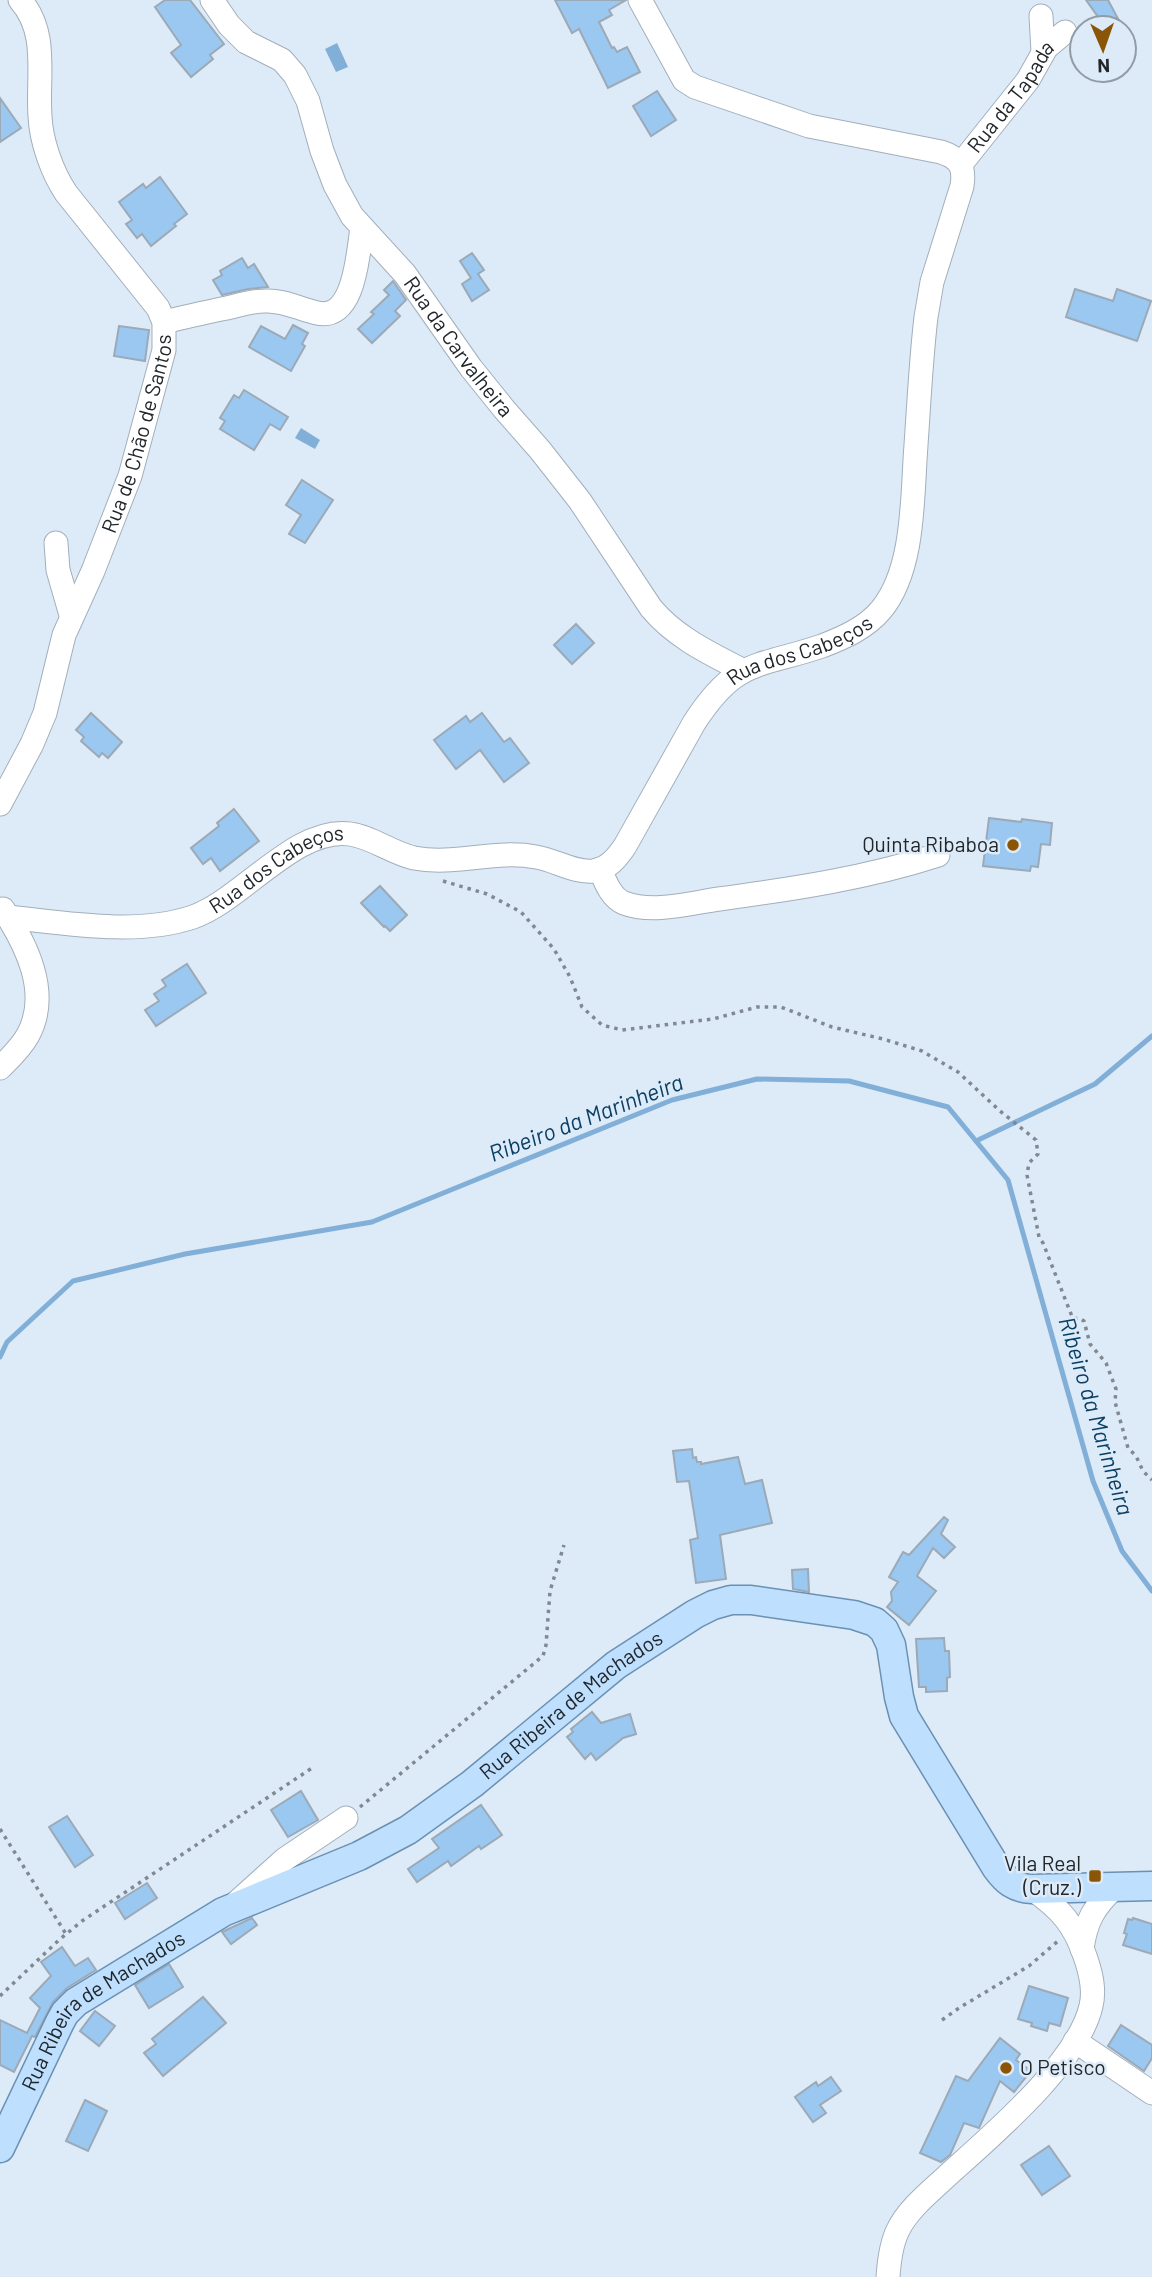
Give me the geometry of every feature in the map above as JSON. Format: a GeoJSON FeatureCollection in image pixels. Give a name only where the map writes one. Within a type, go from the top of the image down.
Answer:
{"type":"FeatureCollection","features":[{"type":"Feature","properties":{"kind":"main road","name":"Rua Ribeira de Machados"},"geometry":{"type":"LineString","coordinates":[[0,2148],[60,2022],[72,2005],[230,1909],[359,1856],[395,1838],[452,1800],[616,1665],[707,1608],[726,1601],[744,1599],[853,1615],[880,1626],[891,1645],[904,1716],[1003,1877],[1014,1886],[1032,1889],[1152,1886]]}},
{"type":"Feature","properties":{"kind":"street","name":"Rua de Chão de Santos"},"geometry":{"type":"LineString","coordinates":[[0,804],[45,713],[57,657],[71,615],[93,570],[130,476],[161,364],[165,339],[164,321],[152,300],[66,193],[57,178],[43,137],[40,118],[40,54],[37,29],[30,12],[20,0]]}},
{"type":"Feature","properties":{"kind":"street","name":"Rua da Carvalheira"},"geometry":{"type":"LineString","coordinates":[[212,0],[229,25],[246,42],[282,60],[295,75],[308,102],[335,185],[362,228],[405,274],[471,368],[575,493],[658,617],[682,637],[742,670]]}},
{"type":"Feature","properties":{"kind":"street"},"geometry":{"type":"LineString","coordinates":[[640,0],[684,80],[695,87],[809,126],[942,152],[956,158],[961,164]]}},
{"type":"Feature","properties":{"kind":"street"},"geometry":{"type":"LineString","coordinates":[[1041,16],[1043,52]]}},
{"type":"Feature","properties":{"kind":"street","name":"Rua da Tapada"},"geometry":{"type":"LineString","coordinates":[[961,164],[1028,79],[1049,44],[1065,33]]}},
{"type":"Feature","properties":{"kind":"street","name":"Rua dos Cabeços"},"geometry":{"type":"LineString","coordinates":[[4,911],[100,926],[177,922],[211,909],[299,847],[320,837],[341,834],[351,834],[399,854],[427,860],[519,855],[541,857],[581,870],[600,869],[610,864],[625,846],[706,705],[729,680],[742,670],[818,647],[856,631],[875,616],[889,598],[909,536],[926,317],[933,282],[962,186],[961,164]]}},
{"type":"Feature","properties":{"kind":"street"},"geometry":{"type":"LineString","coordinates":[[164,321],[260,301],[278,302],[318,314],[329,314],[337,309],[349,294],[362,228]]}},
{"type":"Feature","properties":{"kind":"street"},"geometry":{"type":"LineString","coordinates":[[55,543],[61,580],[71,615]]}},
{"type":"Feature","properties":{"kind":"street"},"geometry":{"type":"LineString","coordinates":[[600,869],[611,892],[624,903],[648,907],[811,886],[938,855]]}},
{"type":"Feature","properties":{"kind":"street"},"geometry":{"type":"LineString","coordinates":[[0,1068],[28,1035],[37,1006],[33,970],[19,934],[4,911]]}},
{"type":"Feature","properties":{"kind":"street"},"geometry":{"type":"LineString","coordinates":[[230,1909],[285,1859],[346,1818]]}},
{"type":"Feature","properties":{"kind":"street"},"geometry":{"type":"LineString","coordinates":[[1082,1949],[1090,1917],[1098,1903],[1115,1887]]}},
{"type":"Feature","properties":{"kind":"street"},"geometry":{"type":"LineString","coordinates":[[888,2277],[897,2231],[905,2218],[931,2190],[1025,2103],[1075,2041],[1088,2017],[1092,2003],[1092,1986],[1082,1949],[1060,1910],[1032,1889]]}},
{"type":"Feature","properties":{"kind":"street"},"geometry":{"type":"LineString","coordinates":[[1075,2041],[1152,2093]]}},
{"type":"Feature","properties":{"kind":"path"},"geometry":{"type":"LineString","coordinates":[[439,880],[487,894],[521,912],[554,948],[582,1007],[602,1025],[622,1030],[713,1018],[757,1007],[781,1007],[832,1027],[922,1051],[958,1072],[1036,1140],[1038,1154],[1029,1163],[1027,1174],[1039,1237],[1073,1319],[1084,1321],[1090,1345],[1106,1363],[1116,1389],[1115,1402],[1128,1448],[1152,1480]]}},
{"type":"Feature","properties":{"kind":"path"},"geometry":{"type":"LineString","coordinates":[[346,1818],[540,1660],[546,1649],[551,1585],[564,1545]]}},
{"type":"Feature","properties":{"kind":"path"},"geometry":{"type":"LineString","coordinates":[[0,1996],[66,1934],[312,1768]]}},
{"type":"Feature","properties":{"kind":"path"},"geometry":{"type":"LineString","coordinates":[[0,1829],[66,1934]]}},
{"type":"Feature","properties":{"kind":"path"},"geometry":{"type":"LineString","coordinates":[[942,2020],[1034,1963],[1072,1927]]}},
{"type":"Feature","properties":{"kind":"water"},"geometry":{"type":"Polygon","coordinates":[[[337,43],[348,67],[336,72],[325,49],[337,43]]]}},
{"type":"Feature","properties":{"kind":"water"},"geometry":{"type":"Polygon","coordinates":[[[301,428],[320,440],[315,449],[295,438],[301,428]]]}},
{"type":"Feature","properties":{"kind":"building"},"geometry":{"type":"Polygon","coordinates":[[[165,0],[190,0],[224,44],[210,55],[213,59],[191,77],[171,53],[181,45],[155,7],[165,0]]]}},
{"type":"Feature","properties":{"kind":"building"},"geometry":{"type":"Polygon","coordinates":[[[555,0],[626,0],[609,10],[612,15],[599,22],[612,48],[617,52],[627,47],[640,72],[608,88],[579,29],[572,33],[555,0]]]}},
{"type":"Feature","properties":{"kind":"building"},"geometry":{"type":"Polygon","coordinates":[[[1086,0],[1108,0],[1116,14],[1096,14],[1086,0]]]}},
{"type":"Feature","properties":{"kind":"building"},"geometry":{"type":"Polygon","coordinates":[[[657,91],[676,120],[651,136],[633,106],[657,91]]]}},
{"type":"Feature","properties":{"kind":"building"},"geometry":{"type":"Polygon","coordinates":[[[0,98],[21,128],[0,142],[0,98]]]}},
{"type":"Feature","properties":{"kind":"building"},"geometry":{"type":"Polygon","coordinates":[[[160,177],[187,214],[151,246],[142,234],[137,238],[126,224],[132,220],[119,202],[143,184],[146,188],[160,177]]]}},
{"type":"Feature","properties":{"kind":"building"},"geometry":{"type":"Polygon","coordinates":[[[472,253],[484,270],[478,274],[489,290],[472,301],[462,284],[471,278],[460,261],[472,253]]]}},
{"type":"Feature","properties":{"kind":"building"},"geometry":{"type":"Polygon","coordinates":[[[242,258],[248,268],[254,264],[268,287],[222,295],[213,280],[222,275],[220,271],[242,258]]]}},
{"type":"Feature","properties":{"kind":"building"},"geometry":{"type":"Polygon","coordinates":[[[393,281],[406,300],[395,311],[400,316],[372,343],[358,329],[389,295],[384,290],[393,281]]]}},
{"type":"Feature","properties":{"kind":"building"},"geometry":{"type":"Polygon","coordinates":[[[1075,289],[1113,301],[1117,289],[1151,301],[1137,341],[1066,317],[1075,289]]]}},
{"type":"Feature","properties":{"kind":"building"},"geometry":{"type":"Polygon","coordinates":[[[293,325],[308,333],[302,344],[305,346],[291,371],[249,347],[261,326],[285,339],[293,325]]]}},
{"type":"Feature","properties":{"kind":"building"},"geometry":{"type":"Polygon","coordinates":[[[119,326],[149,330],[145,361],[114,356],[119,326]]]}},
{"type":"Feature","properties":{"kind":"building"},"geometry":{"type":"Polygon","coordinates":[[[244,390],[288,417],[280,430],[270,424],[254,450],[220,429],[225,421],[220,418],[234,395],[239,398],[244,390]]]}},
{"type":"Feature","properties":{"kind":"building"},"geometry":{"type":"Polygon","coordinates":[[[302,480],[333,500],[305,543],[289,534],[301,515],[286,505],[302,480]]]}},
{"type":"Feature","properties":{"kind":"building"},"geometry":{"type":"Polygon","coordinates":[[[576,624],[594,643],[572,664],[554,645],[576,624]]]}},
{"type":"Feature","properties":{"kind":"building"},"geometry":{"type":"Polygon","coordinates":[[[91,713],[122,742],[108,758],[102,753],[99,757],[81,741],[84,737],[76,730],[91,713]]]}},
{"type":"Feature","properties":{"kind":"building"},"geometry":{"type":"Polygon","coordinates":[[[482,713],[504,742],[510,738],[529,763],[504,782],[480,750],[456,769],[434,740],[466,716],[470,722],[482,713]]]}},
{"type":"Feature","properties":{"kind":"building"},"geometry":{"type":"Polygon","coordinates":[[[234,809],[259,841],[220,871],[211,858],[203,864],[191,848],[219,826],[217,823],[234,809]]]}},
{"type":"Feature","properties":{"kind":"building","name":"Quinta Ribaboa"},"geometry":{"type":"Polygon","coordinates":[[[989,818],[1052,823],[1050,845],[1041,844],[1038,867],[1031,866],[1030,871],[983,866],[989,818]]]}},
{"type":"Feature","properties":{"kind":"building"},"geometry":{"type":"Polygon","coordinates":[[[380,886],[407,915],[390,931],[361,903],[380,886]]]}},
{"type":"Feature","properties":{"kind":"building"},"geometry":{"type":"Polygon","coordinates":[[[187,964],[206,993],[156,1026],[145,1010],[159,1001],[154,994],[166,986],[162,980],[187,964]]]}},
{"type":"Feature","properties":{"kind":"building"},"geometry":{"type":"Polygon","coordinates":[[[692,1449],[693,1458],[696,1457],[701,1464],[738,1457],[745,1484],[762,1480],[772,1523],[720,1535],[726,1579],[696,1583],[690,1540],[698,1538],[689,1481],[677,1482],[673,1451],[692,1449]]]}},
{"type":"Feature","properties":{"kind":"building"},"geometry":{"type":"Polygon","coordinates":[[[944,1517],[948,1520],[941,1534],[955,1547],[944,1558],[933,1548],[917,1576],[936,1591],[909,1625],[887,1607],[892,1601],[891,1592],[898,1582],[889,1577],[903,1552],[909,1555],[944,1517]]]}},
{"type":"Feature","properties":{"kind":"building"},"geometry":{"type":"Polygon","coordinates":[[[808,1569],[809,1592],[793,1589],[792,1570],[808,1569]]]}},
{"type":"Feature","properties":{"kind":"building"},"geometry":{"type":"Polygon","coordinates":[[[944,1638],[945,1651],[949,1651],[950,1677],[947,1678],[947,1691],[926,1692],[926,1687],[919,1687],[916,1639],[944,1638]]]}},
{"type":"Feature","properties":{"kind":"building"},"geometry":{"type":"Polygon","coordinates":[[[592,1712],[601,1723],[630,1714],[636,1734],[623,1738],[596,1760],[591,1753],[585,1759],[567,1737],[573,1732],[571,1729],[592,1712]]]}},
{"type":"Feature","properties":{"kind":"building"},"geometry":{"type":"Polygon","coordinates":[[[301,1791],[318,1820],[288,1837],[271,1810],[301,1791]]]}},
{"type":"Feature","properties":{"kind":"building"},"geometry":{"type":"Polygon","coordinates":[[[481,1805],[502,1835],[481,1849],[479,1846],[451,1866],[448,1861],[417,1882],[408,1869],[439,1848],[432,1839],[481,1805]]]}},
{"type":"Feature","properties":{"kind":"building"},"geometry":{"type":"Polygon","coordinates":[[[67,1816],[93,1855],[75,1867],[49,1827],[67,1816]]]}},
{"type":"Feature","properties":{"kind":"building"},"geometry":{"type":"Polygon","coordinates":[[[147,1883],[157,1898],[125,1919],[115,1903],[147,1883]]]}},
{"type":"Feature","properties":{"kind":"building"},"geometry":{"type":"Polygon","coordinates":[[[252,1918],[257,1925],[231,1944],[222,1932],[252,1918]]]}},
{"type":"Feature","properties":{"kind":"building"},"geometry":{"type":"Polygon","coordinates":[[[1128,1919],[1152,1924],[1152,1954],[1123,1945],[1128,1919]]]}},
{"type":"Feature","properties":{"kind":"building"},"geometry":{"type":"Polygon","coordinates":[[[62,1947],[75,1966],[88,1958],[96,1970],[67,1988],[53,2002],[14,2072],[0,2065],[0,2020],[27,2033],[40,2008],[30,1998],[51,1976],[41,1962],[62,1947]]]}},
{"type":"Feature","properties":{"kind":"building"},"geometry":{"type":"Polygon","coordinates":[[[169,1964],[183,1987],[149,2008],[135,1985],[169,1964]]]}},
{"type":"Feature","properties":{"kind":"building"},"geometry":{"type":"Polygon","coordinates":[[[1029,1986],[1068,1998],[1060,2026],[1049,2023],[1047,2031],[1018,2019],[1029,1986]]]}},
{"type":"Feature","properties":{"kind":"building"},"geometry":{"type":"Polygon","coordinates":[[[203,1997],[226,2023],[163,2076],[144,2053],[156,2044],[152,2039],[203,1997]]]}},
{"type":"Feature","properties":{"kind":"building"},"geometry":{"type":"Polygon","coordinates":[[[95,2011],[115,2026],[99,2046],[80,2031],[95,2011]]]}},
{"type":"Feature","properties":{"kind":"building"},"geometry":{"type":"Polygon","coordinates":[[[1121,2025],[1152,2045],[1152,2058],[1144,2071],[1108,2046],[1121,2025]]]}},
{"type":"Feature","properties":{"kind":"building"},"geometry":{"type":"Polygon","coordinates":[[[1000,2038],[1020,2054],[1016,2060],[1031,2071],[1014,2092],[1000,2081],[979,2128],[964,2123],[950,2155],[941,2162],[920,2153],[956,2076],[968,2081],[1000,2038]]]}},
{"type":"Feature","properties":{"kind":"building"},"geometry":{"type":"Polygon","coordinates":[[[831,2077],[841,2091],[820,2105],[826,2113],[813,2122],[795,2097],[816,2082],[818,2086],[831,2077]]]}},
{"type":"Feature","properties":{"kind":"building"},"geometry":{"type":"Polygon","coordinates":[[[85,2100],[107,2111],[88,2151],[66,2141],[85,2100]]]}},
{"type":"Feature","properties":{"kind":"building"},"geometry":{"type":"Polygon","coordinates":[[[1049,2146],[1070,2176],[1042,2195],[1021,2165],[1049,2146]]]}},
{"type":"Feature","properties":{"kind":"waterway"},"geometry":{"type":"LineString","coordinates":[[976,1141],[1095,1084],[1152,1036]]}},
{"type":"Feature","properties":{"kind":"waterway","name":"Ribeiro da Marinheira"},"geometry":{"type":"LineString","coordinates":[[0,1357],[7,1342],[73,1281],[185,1254],[372,1222],[672,1100],[757,1079],[849,1081],[948,1107],[1008,1180],[1093,1481],[1122,1551],[1152,1591]]}},
{"type":"Feature","properties":{"kind":"place","name":"Quinta Ribaboa"},"geometry":{"type":"Point","coordinates":[1013,845]}},
{"type":"Feature","properties":{"kind":"place","name":"Vila Real (Cruz.)"},"geometry":{"type":"Point","coordinates":[1095,1876]}},
{"type":"Feature","properties":{"kind":"place","name":"O Petisco"},"geometry":{"type":"Point","coordinates":[1006,2068]}}]}
